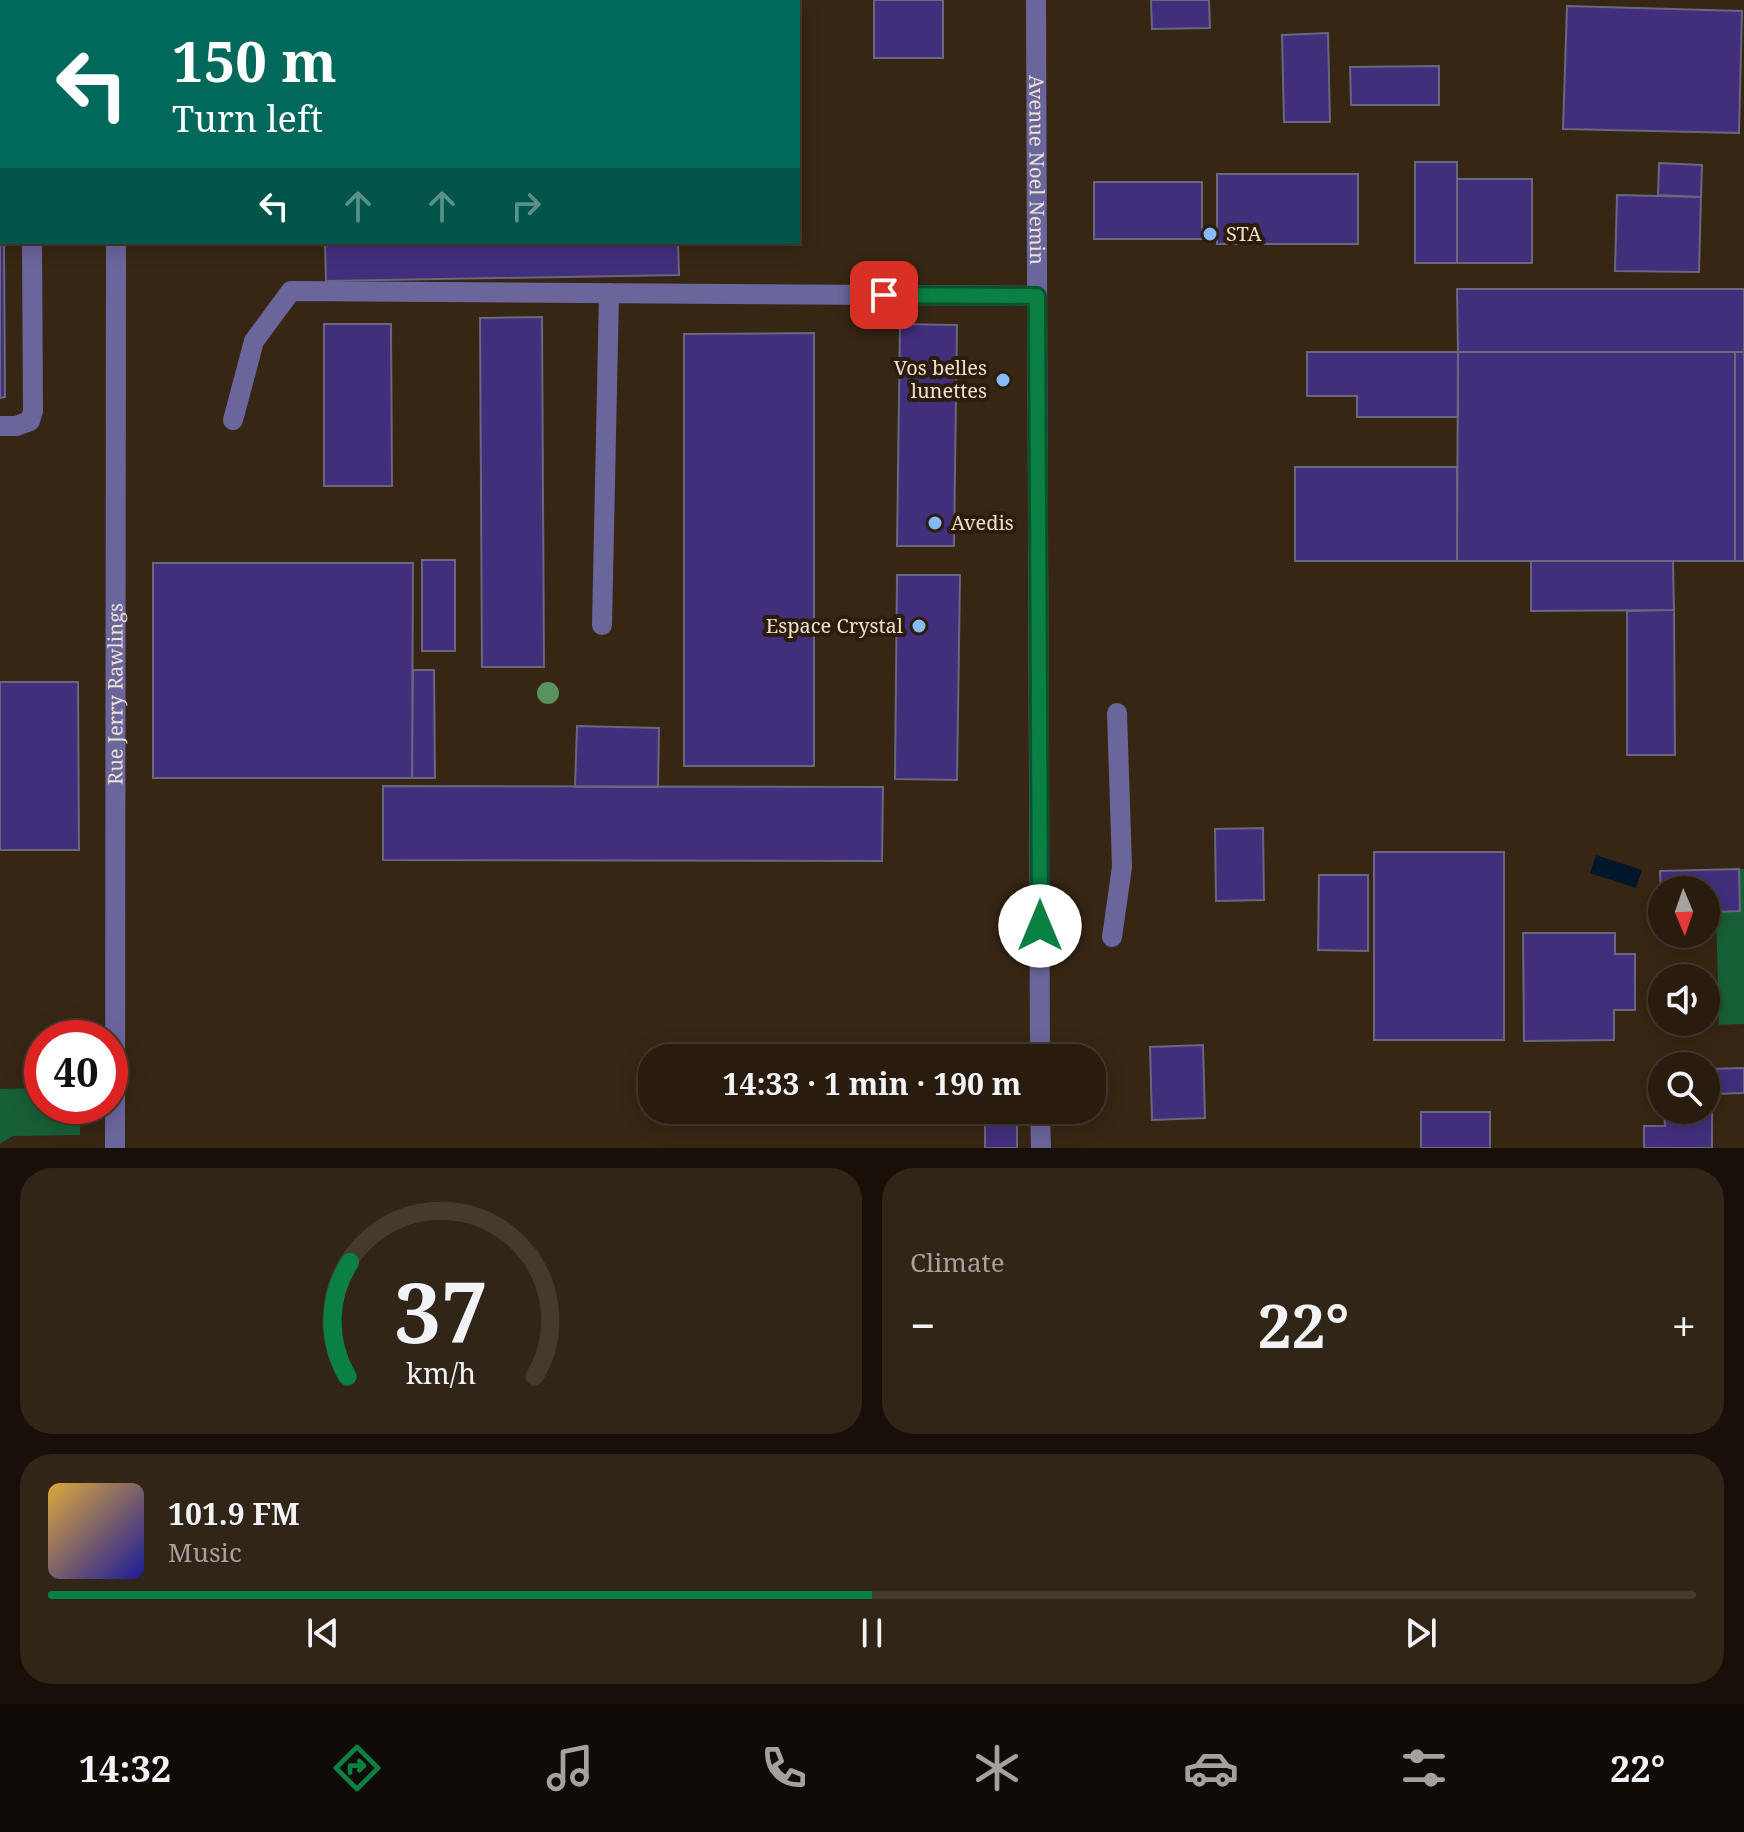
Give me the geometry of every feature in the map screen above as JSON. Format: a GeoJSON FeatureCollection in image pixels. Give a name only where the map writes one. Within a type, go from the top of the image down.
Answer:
{"type":"FeatureCollection","features":[{"type":"Feature","properties":{"kind":"street","name":"Avenue Noel Nemin"},"geometry":{"type":"LineString","coordinates":[[1036,0],[1040,1044]]}},
{"type":"Feature","properties":{"kind":"street"},"geometry":{"type":"LineString","coordinates":[[0,426],[16,426],[30,421],[33,411],[32,244]]}},
{"type":"Feature","properties":{"kind":"street","name":"Rue Jerry Rawlings"},"geometry":{"type":"LineString","coordinates":[[115,1148],[116,244]]}},
{"type":"Feature","properties":{"kind":"street"},"geometry":{"type":"LineString","coordinates":[[233,420],[254,341],[291,291],[1037,296]]}},
{"type":"Feature","properties":{"kind":"street"},"geometry":{"type":"LineString","coordinates":[[602,625],[609,293]]}},
{"type":"Feature","properties":{"kind":"street"},"geometry":{"type":"LineString","coordinates":[[1112,937],[1122,867],[1117,713]]}},
{"type":"Feature","properties":{"kind":"street"},"geometry":{"type":"LineString","coordinates":[[1040,1124],[1041,1148]]}},
{"type":"Feature","properties":{"kind":"green space"},"geometry":{"type":"Polygon","coordinates":[[[1739,869],[1744,869],[1744,1024],[1720,1025],[1720,964],[1717,964],[1717,948],[1720,948],[1720,912],[1739,911],[1739,869]]]}},
{"type":"Feature","properties":{"kind":"green space"},"geometry":{"type":"Polygon","coordinates":[[[24,1088],[24,1124],[80,1124],[80,1135],[13,1136],[0,1144],[0,1089],[24,1088]]]}},
{"type":"Feature","properties":{"kind":"water"},"geometry":{"type":"Polygon","coordinates":[[[1596,855],[1642,870],[1636,888],[1590,873],[1596,855]]]}},
{"type":"Feature","properties":{"kind":"building"},"geometry":{"type":"Polygon","coordinates":[[[874,0],[943,0],[943,58],[874,58],[874,0]]]}},
{"type":"Feature","properties":{"kind":"building"},"geometry":{"type":"Polygon","coordinates":[[[1151,0],[1209,0],[1210,28],[1152,29],[1151,0]]]}},
{"type":"Feature","properties":{"kind":"building"},"geometry":{"type":"Polygon","coordinates":[[[1567,6],[1742,11],[1739,133],[1563,129],[1567,6]]]}},
{"type":"Feature","properties":{"kind":"building"},"geometry":{"type":"Polygon","coordinates":[[[1328,33],[1330,122],[1284,122],[1282,35],[1328,33]]]}},
{"type":"Feature","properties":{"kind":"building"},"geometry":{"type":"Polygon","coordinates":[[[1439,66],[1439,105],[1351,105],[1350,67],[1439,66]]]}},
{"type":"Feature","properties":{"kind":"building"},"geometry":{"type":"Polygon","coordinates":[[[1415,162],[1457,162],[1457,263],[1415,263],[1415,162]]]}},
{"type":"Feature","properties":{"kind":"building"},"geometry":{"type":"Polygon","coordinates":[[[1659,163],[1702,165],[1701,197],[1658,195],[1659,163]]]}},
{"type":"Feature","properties":{"kind":"building"},"geometry":{"type":"Polygon","coordinates":[[[1217,174],[1358,174],[1358,244],[1217,244],[1217,174]]]}},
{"type":"Feature","properties":{"kind":"building"},"geometry":{"type":"Polygon","coordinates":[[[1457,179],[1532,179],[1532,263],[1457,263],[1457,179]]]}},
{"type":"Feature","properties":{"kind":"building"},"geometry":{"type":"Polygon","coordinates":[[[1094,182],[1202,182],[1202,239],[1094,239],[1094,182]]]}},
{"type":"Feature","properties":{"kind":"building"},"geometry":{"type":"Polygon","coordinates":[[[1617,195],[1701,197],[1699,272],[1615,271],[1617,195]]]}},
{"type":"Feature","properties":{"kind":"building"},"geometry":{"type":"Polygon","coordinates":[[[0,244],[4,244],[5,397],[0,398],[0,244]]]}},
{"type":"Feature","properties":{"kind":"building"},"geometry":{"type":"Polygon","coordinates":[[[325,244],[678,244],[679,275],[326,281],[325,244]]]}},
{"type":"Feature","properties":{"kind":"building"},"geometry":{"type":"Polygon","coordinates":[[[1457,289],[1744,289],[1744,352],[1458,352],[1457,289]]]}},
{"type":"Feature","properties":{"kind":"building"},"geometry":{"type":"Polygon","coordinates":[[[542,317],[544,667],[482,667],[480,318],[542,317]]]}},
{"type":"Feature","properties":{"kind":"building"},"geometry":{"type":"Polygon","coordinates":[[[324,324],[391,324],[392,486],[324,486],[324,324]]]}},
{"type":"Feature","properties":{"kind":"building"},"geometry":{"type":"Polygon","coordinates":[[[900,324],[957,325],[954,546],[897,546],[900,324]]]}},
{"type":"Feature","properties":{"kind":"building"},"geometry":{"type":"Polygon","coordinates":[[[814,333],[814,766],[684,766],[684,334],[814,333]]]}},
{"type":"Feature","properties":{"kind":"building"},"geometry":{"type":"Polygon","coordinates":[[[1307,352],[1458,352],[1458,417],[1357,417],[1357,396],[1307,396],[1307,352]]]}},
{"type":"Feature","properties":{"kind":"building"},"geometry":{"type":"Polygon","coordinates":[[[1458,352],[1735,352],[1735,561],[1457,561],[1458,352]]]}},
{"type":"Feature","properties":{"kind":"building"},"geometry":{"type":"Polygon","coordinates":[[[1735,352],[1744,352],[1744,561],[1735,561],[1735,352]]]}},
{"type":"Feature","properties":{"kind":"building"},"geometry":{"type":"Polygon","coordinates":[[[1295,467],[1457,467],[1457,561],[1295,561],[1295,467]]]}},
{"type":"Feature","properties":{"kind":"building"},"geometry":{"type":"Polygon","coordinates":[[[422,560],[455,560],[455,651],[422,651],[422,560]]]}},
{"type":"Feature","properties":{"kind":"building"},"geometry":{"type":"Polygon","coordinates":[[[1531,561],[1673,561],[1674,610],[1531,611],[1531,561]]]}},
{"type":"Feature","properties":{"kind":"building"},"geometry":{"type":"Polygon","coordinates":[[[153,563],[413,563],[412,778],[153,778],[153,563]]]}},
{"type":"Feature","properties":{"kind":"building"},"geometry":{"type":"Polygon","coordinates":[[[897,575],[960,575],[957,780],[895,779],[897,575]]]}},
{"type":"Feature","properties":{"kind":"building"},"geometry":{"type":"Polygon","coordinates":[[[1674,610],[1675,755],[1627,755],[1627,611],[1674,610]]]}},
{"type":"Feature","properties":{"kind":"building"},"geometry":{"type":"Polygon","coordinates":[[[413,670],[434,670],[435,778],[412,778],[413,670]]]}},
{"type":"Feature","properties":{"kind":"building"},"geometry":{"type":"Polygon","coordinates":[[[0,682],[78,682],[79,850],[0,850],[0,682]]]}},
{"type":"Feature","properties":{"kind":"building"},"geometry":{"type":"Polygon","coordinates":[[[577,726],[659,728],[658,787],[575,787],[577,726]]]}},
{"type":"Feature","properties":{"kind":"building"},"geometry":{"type":"Polygon","coordinates":[[[383,786],[883,787],[882,861],[383,860],[383,786]]]}},
{"type":"Feature","properties":{"kind":"building"},"geometry":{"type":"Polygon","coordinates":[[[1263,828],[1264,900],[1216,901],[1215,829],[1263,828]]]}},
{"type":"Feature","properties":{"kind":"building"},"geometry":{"type":"Polygon","coordinates":[[[1374,852],[1504,852],[1504,1040],[1374,1040],[1374,852]]]}},
{"type":"Feature","properties":{"kind":"building"},"geometry":{"type":"Polygon","coordinates":[[[1739,869],[1740,911],[1720,912],[1720,876],[1660,876],[1660,871],[1739,869]]]}},
{"type":"Feature","properties":{"kind":"building"},"geometry":{"type":"Polygon","coordinates":[[[1319,875],[1368,875],[1368,951],[1318,950],[1319,875]]]}},
{"type":"Feature","properties":{"kind":"building"},"geometry":{"type":"Polygon","coordinates":[[[1523,933],[1615,933],[1615,954],[1635,954],[1635,1010],[1614,1010],[1614,1040],[1524,1041],[1523,933]]]}},
{"type":"Feature","properties":{"kind":"building"},"geometry":{"type":"Polygon","coordinates":[[[1203,1045],[1205,1118],[1152,1120],[1150,1047],[1203,1045]]]}},
{"type":"Feature","properties":{"kind":"building"},"geometry":{"type":"Polygon","coordinates":[[[1744,1068],[1744,1093],[1720,1094],[1720,1069],[1744,1068]]]}},
{"type":"Feature","properties":{"kind":"building"},"geometry":{"type":"Polygon","coordinates":[[[1421,1112],[1490,1112],[1490,1148],[1421,1148],[1421,1112]]]}},
{"type":"Feature","properties":{"kind":"building"},"geometry":{"type":"Polygon","coordinates":[[[985,1124],[1017,1124],[1017,1148],[985,1148],[985,1124]]]}},
{"type":"Feature","properties":{"kind":"building"},"geometry":{"type":"Polygon","coordinates":[[[1712,1124],[1712,1148],[1644,1148],[1644,1126],[1712,1124]]]}},
{"type":"Feature","properties":{"kind":"place","name":"STA"},"geometry":{"type":"Point","coordinates":[1210,234]}},
{"type":"Feature","properties":{"kind":"place","name":"Vos belles lunettes"},"geometry":{"type":"Point","coordinates":[1003,380]}},
{"type":"Feature","properties":{"kind":"place","name":"Avedis"},"geometry":{"type":"Point","coordinates":[935,523]}},
{"type":"Feature","properties":{"kind":"place","name":"Espace Crystal"},"geometry":{"type":"Point","coordinates":[919,626]}},
{"type":"Feature","properties":{"kind":"route"},"geometry":{"type":"LineString","coordinates":[[884,295],[1037,296],[1040,926]]}}]}
